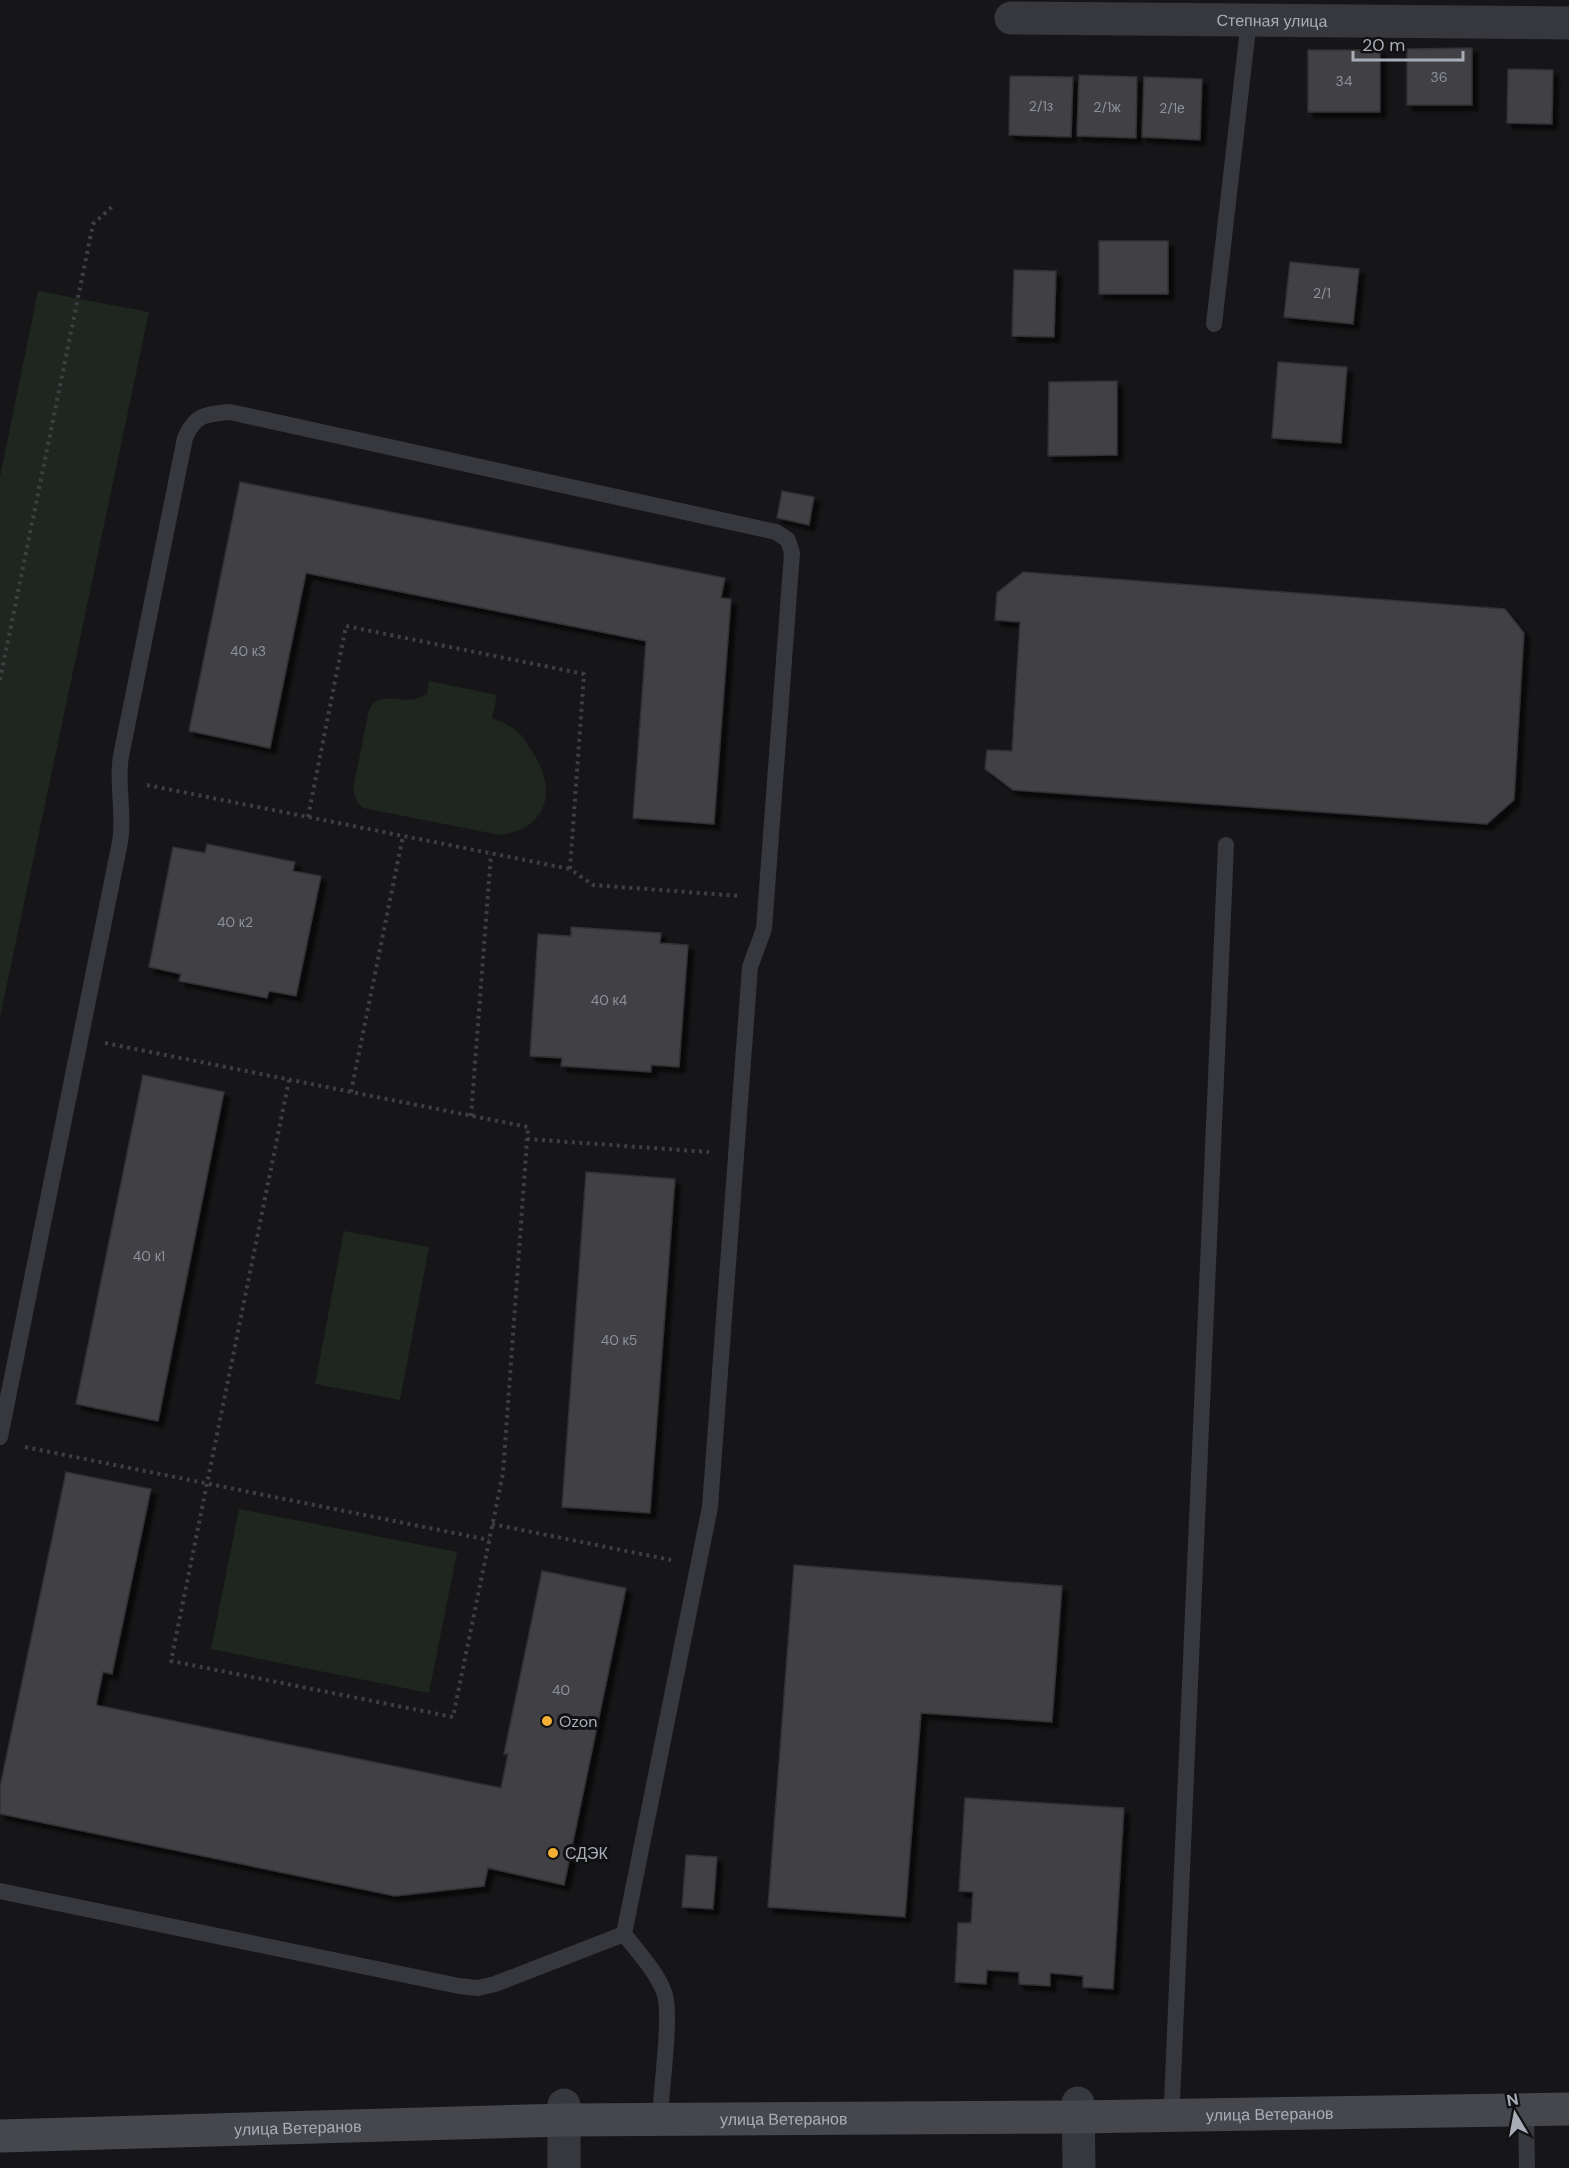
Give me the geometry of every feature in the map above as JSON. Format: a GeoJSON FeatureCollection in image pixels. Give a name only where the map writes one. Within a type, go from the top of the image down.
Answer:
{"type":"FeatureCollection","features":[{"type":"Feature","properties":{"kind":"street","name":"Степная улица"},"geometry":{"type":"LineString","coordinates":[[1011,18],[1569,23]]}},
{"type":"Feature","properties":{"kind":"street","name":"улица Ветеранов"},"geometry":{"type":"LineString","coordinates":[[0,2136],[564,2113],[661,2105],[1077,2110],[1172,2102],[1569,2098]]}},
{"type":"Feature","properties":{"kind":"street","name":"улица Ветеранов"},"geometry":{"type":"LineString","coordinates":[[0,2114],[1569,2109]]}},
{"type":"Feature","properties":{"kind":"street"},"geometry":{"type":"LineString","coordinates":[[1077,2110],[1079,2168]]}},
{"type":"Feature","properties":{"kind":"street"},"geometry":{"type":"LineString","coordinates":[[564,2113],[564,2168]]}},
{"type":"Feature","properties":{"kind":"lane"},"geometry":{"type":"LineString","coordinates":[[1214,324],[1249,20]]}},
{"type":"Feature","properties":{"kind":"lane"},"geometry":{"type":"LineString","coordinates":[[0,1437],[122,829],[121,756],[185,438],[190,425],[206,414],[230,412],[776,532],[788,540],[792,553],[767,898],[764,929],[750,967],[710,1507],[624,1934],[658,1979],[666,1995],[661,2105]]}},
{"type":"Feature","properties":{"kind":"lane"},"geometry":{"type":"LineString","coordinates":[[1172,2102],[1226,845]]}},
{"type":"Feature","properties":{"kind":"lane"},"geometry":{"type":"LineString","coordinates":[[0,1891],[459,1986],[478,1988],[495,1984],[624,1934]]}},
{"type":"Feature","properties":{"kind":"lane"},"geometry":{"type":"LineString","coordinates":[[1526,2109],[1527,2168]]}},
{"type":"Feature","properties":{"kind":"path"},"geometry":{"type":"LineString","coordinates":[[0,680],[93,224],[115,204]]}},
{"type":"Feature","properties":{"kind":"path"},"geometry":{"type":"LineString","coordinates":[[308,817],[346,626],[584,674],[570,869]]}},
{"type":"Feature","properties":{"kind":"path"},"geometry":{"type":"LineString","coordinates":[[120,780],[570,869],[594,885],[767,898]]}},
{"type":"Feature","properties":{"kind":"path"},"geometry":{"type":"LineString","coordinates":[[351,1092],[403,836]]}},
{"type":"Feature","properties":{"kind":"path"},"geometry":{"type":"LineString","coordinates":[[471,1116],[491,853]]}},
{"type":"Feature","properties":{"kind":"path"},"geometry":{"type":"LineString","coordinates":[[81,1038],[528,1127],[503,1473],[453,1717],[171,1661],[289,1080]]}},
{"type":"Feature","properties":{"kind":"path"},"geometry":{"type":"LineString","coordinates":[[527,1139],[736,1154]]}},
{"type":"Feature","properties":{"kind":"path"},"geometry":{"type":"LineString","coordinates":[[23,1446],[489,1540]]}},
{"type":"Feature","properties":{"kind":"path"},"geometry":{"type":"LineString","coordinates":[[492,1524],[698,1566]]}},
{"type":"Feature","properties":{"kind":"shaded area"},"geometry":{"type":"Polygon","coordinates":[[[38,291],[149,312],[0,1017],[0,477],[38,291]]]}},
{"type":"Feature","properties":{"kind":"shaded area"},"geometry":{"type":"Polygon","coordinates":[[[429,681],[497,695],[492,718],[510,726],[522,736],[541,767],[545,781],[544,806],[538,816],[528,825],[500,835],[363,808],[357,802],[353,789],[369,710],[373,703],[387,698],[412,700],[419,698],[427,694],[429,681]]]}},
{"type":"Feature","properties":{"kind":"shaded area"},"geometry":{"type":"Polygon","coordinates":[[[344,1231],[429,1247],[400,1400],[315,1384],[344,1231]]]}},
{"type":"Feature","properties":{"kind":"shaded area"},"geometry":{"type":"Polygon","coordinates":[[[239,1509],[457,1552],[429,1693],[211,1649],[239,1509]]]}},
{"type":"Feature","properties":{"kind":"building"},"geometry":{"type":"Polygon","coordinates":[[[1472,48],[1472,105],[1407,105],[1407,49],[1472,48]]]}},
{"type":"Feature","properties":{"kind":"building"},"geometry":{"type":"Polygon","coordinates":[[[1308,50],[1380,50],[1380,112],[1308,112],[1308,50]]]}},
{"type":"Feature","properties":{"kind":"building"},"geometry":{"type":"Polygon","coordinates":[[[1508,69],[1553,70],[1552,124],[1507,123],[1508,69]]]}},
{"type":"Feature","properties":{"kind":"building"},"geometry":{"type":"Polygon","coordinates":[[[1079,75],[1137,77],[1136,138],[1077,136],[1079,75]]]}},
{"type":"Feature","properties":{"kind":"building"},"geometry":{"type":"Polygon","coordinates":[[[1010,76],[1073,77],[1071,137],[1009,135],[1010,76]]]}},
{"type":"Feature","properties":{"kind":"building"},"geometry":{"type":"Polygon","coordinates":[[[1144,77],[1202,79],[1200,140],[1142,137],[1144,77]]]}},
{"type":"Feature","properties":{"kind":"building"},"geometry":{"type":"Polygon","coordinates":[[[1099,241],[1168,241],[1168,294],[1099,294],[1099,241]]]}},
{"type":"Feature","properties":{"kind":"building"},"geometry":{"type":"Polygon","coordinates":[[[1290,262],[1359,269],[1353,324],[1284,317],[1290,262]]]}},
{"type":"Feature","properties":{"kind":"building"},"geometry":{"type":"Polygon","coordinates":[[[1014,270],[1056,271],[1054,337],[1012,336],[1014,270]]]}},
{"type":"Feature","properties":{"kind":"building"},"geometry":{"type":"Polygon","coordinates":[[[1278,362],[1347,367],[1341,443],[1272,438],[1278,362]]]}},
{"type":"Feature","properties":{"kind":"building"},"geometry":{"type":"Polygon","coordinates":[[[1117,381],[1117,455],[1048,456],[1049,382],[1117,381]]]}},
{"type":"Feature","properties":{"kind":"building"},"geometry":{"type":"Polygon","coordinates":[[[240,482],[725,578],[721,598],[731,599],[714,824],[633,818],[646,641],[306,573],[270,748],[189,731],[240,482]]]}},
{"type":"Feature","properties":{"kind":"building"},"geometry":{"type":"Polygon","coordinates":[[[782,491],[814,497],[809,525],[777,518],[782,491]]]}},
{"type":"Feature","properties":{"kind":"building"},"geometry":{"type":"Polygon","coordinates":[[[1023,572],[1505,609],[1524,633],[1514,800],[1487,824],[1013,790],[985,769],[987,750],[1012,751],[1020,622],[995,620],[997,593],[1023,572]]]}},
{"type":"Feature","properties":{"kind":"building"},"geometry":{"type":"Polygon","coordinates":[[[207,844],[295,862],[293,871],[321,876],[296,996],[269,991],[267,998],[179,981],[181,974],[149,967],[173,847],[205,853],[207,844]]]}},
{"type":"Feature","properties":{"kind":"building"},"geometry":{"type":"Polygon","coordinates":[[[571,927],[661,933],[660,943],[688,945],[679,1067],[651,1065],[651,1072],[561,1066],[562,1058],[530,1056],[538,934],[571,936],[571,927]]]}},
{"type":"Feature","properties":{"kind":"building"},"geometry":{"type":"Polygon","coordinates":[[[143,1075],[224,1092],[158,1421],[76,1404],[143,1075]]]}},
{"type":"Feature","properties":{"kind":"building"},"geometry":{"type":"Polygon","coordinates":[[[586,1172],[675,1179],[650,1513],[562,1507],[586,1172]]]}},
{"type":"Feature","properties":{"kind":"building"},"geometry":{"type":"Polygon","coordinates":[[[66,1472],[151,1489],[112,1674],[103,1672],[96,1705],[501,1788],[508,1754],[504,1754],[542,1571],[626,1588],[564,1885],[488,1868],[484,1886],[395,1896],[0,1814],[0,1787],[66,1472]]]}},
{"type":"Feature","properties":{"kind":"building"},"geometry":{"type":"Polygon","coordinates":[[[794,1565],[1062,1586],[1052,1722],[921,1713],[905,1917],[768,1907],[794,1565]]]}},
{"type":"Feature","properties":{"kind":"building"},"geometry":{"type":"Polygon","coordinates":[[[965,1798],[1124,1808],[1113,1989],[1083,1987],[1083,1976],[1050,1973],[1050,1986],[1019,1984],[1019,1972],[987,1970],[986,1984],[955,1982],[958,1923],[971,1923],[973,1892],[959,1891],[965,1798]]]}},
{"type":"Feature","properties":{"kind":"building"},"geometry":{"type":"Polygon","coordinates":[[[686,1855],[717,1857],[713,1909],[682,1907],[686,1855]]]}},
{"type":"Feature","properties":{"kind":"place","name":"Ozon"},"geometry":{"type":"Point","coordinates":[547,1721]}},
{"type":"Feature","properties":{"kind":"place","name":"СДЭК"},"geometry":{"type":"Point","coordinates":[553,1853]}}]}
